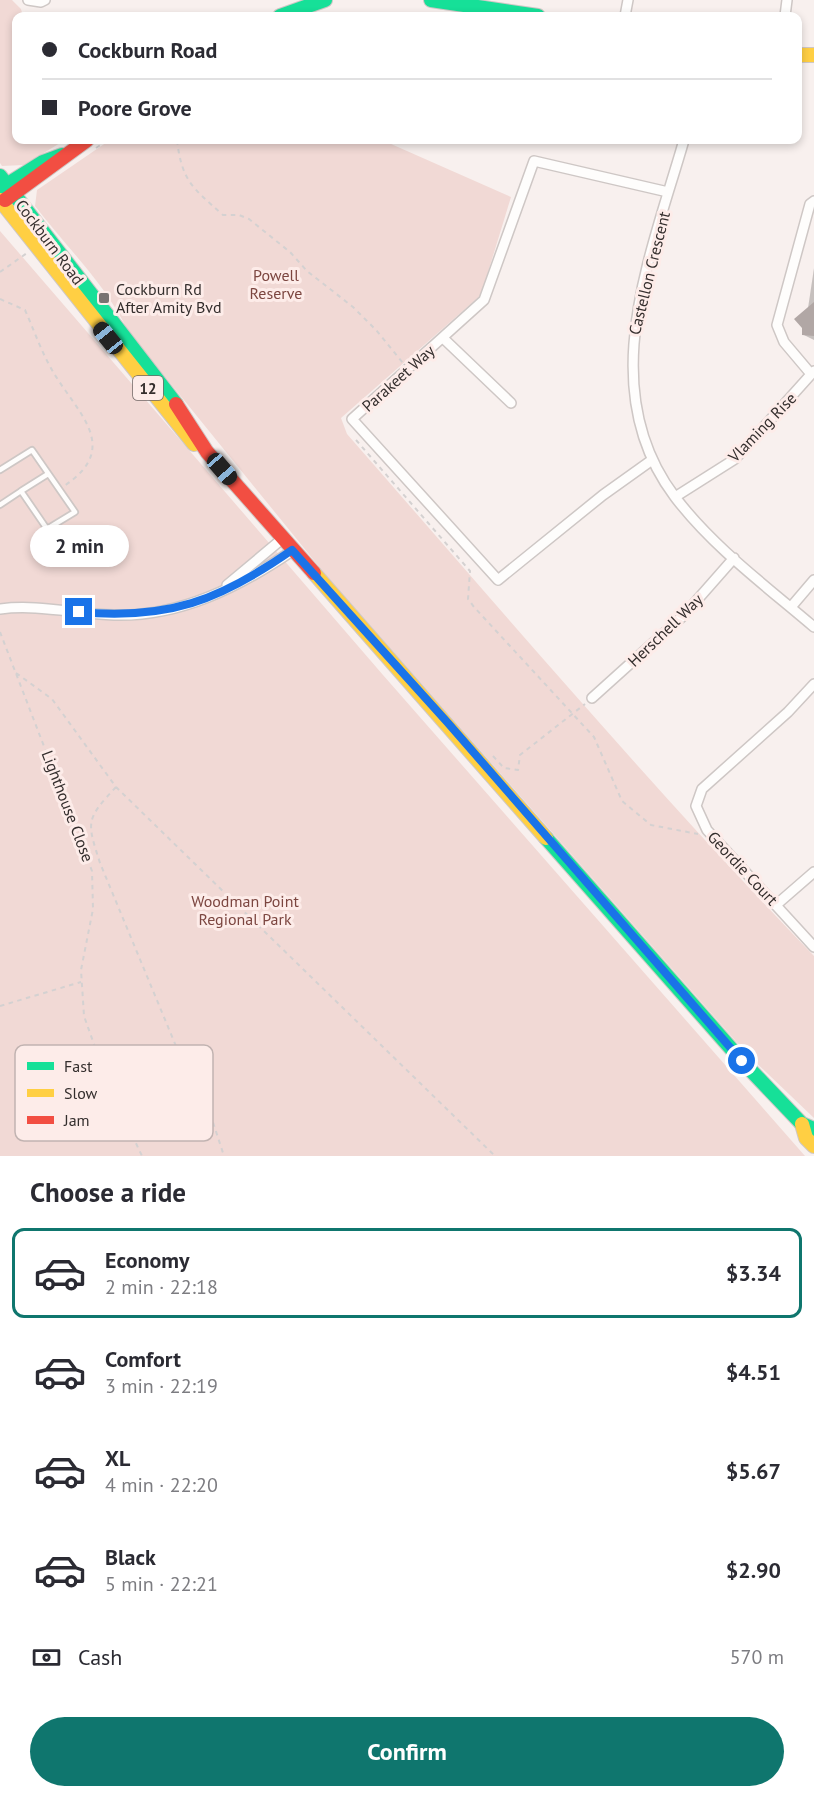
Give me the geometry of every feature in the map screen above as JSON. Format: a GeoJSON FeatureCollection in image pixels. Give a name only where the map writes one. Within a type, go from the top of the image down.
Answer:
{"type":"FeatureCollection","features":[{"type":"Feature","properties":{"kind":"main road"},"geometry":{"type":"LineString","coordinates":[[291,12],[325,0]]}},
{"type":"Feature","properties":{"kind":"main road"},"geometry":{"type":"LineString","coordinates":[[431,0],[494,5],[522,12]]}},
{"type":"Feature","properties":{"kind":"main road"},"geometry":{"type":"LineString","coordinates":[[4,191],[43,162],[67,153],[81,144]]}},
{"type":"Feature","properties":{"kind":"main road","name":"Cockburn Road"},"geometry":{"type":"LineString","coordinates":[[4,191],[192,443],[207,452],[448,723],[742,1061],[808,1127],[807,1138],[814,1146]]}},
{"type":"Feature","properties":{"kind":"street"},"geometry":{"type":"LineString","coordinates":[[28,0],[41,2],[45,0]]}},
{"type":"Feature","properties":{"kind":"street","name":"Castellon Crescent"},"geometry":{"type":"LineString","coordinates":[[683,144],[647,270],[632,339],[634,405],[642,438],[652,460],[675,497],[734,558],[814,627]]}},
{"type":"Feature","properties":{"kind":"street","name":"Parakeet Way"},"geometry":{"type":"LineString","coordinates":[[652,460],[603,495],[498,580],[352,420],[484,300],[534,161],[668,192]]}},
{"type":"Feature","properties":{"kind":"street"},"geometry":{"type":"LineString","coordinates":[[813,373],[784,342],[777,325],[810,204],[814,201]]}},
{"type":"Feature","properties":{"kind":"street"},"geometry":{"type":"LineString","coordinates":[[443,338],[511,403]]}},
{"type":"Feature","properties":{"kind":"street","name":"Vlaming Rise"},"geometry":{"type":"LineString","coordinates":[[675,497],[735,459],[813,373]]}},
{"type":"Feature","properties":{"kind":"street"},"geometry":{"type":"LineString","coordinates":[[216,593],[282,539]]}},
{"type":"Feature","properties":{"kind":"street"},"geometry":{"type":"LineString","coordinates":[[0,609],[43,608],[115,615],[158,612],[194,603],[248,580],[292,550]]}},
{"type":"Feature","properties":{"kind":"street","name":"Herschell Way"},"geometry":{"type":"LineString","coordinates":[[592,698],[683,616],[734,558]]}},
{"type":"Feature","properties":{"kind":"street"},"geometry":{"type":"LineString","coordinates":[[791,607],[814,580]]}},
{"type":"Feature","properties":{"kind":"street","name":"Geordie Court"},"geometry":{"type":"LineString","coordinates":[[814,684],[788,712],[702,789],[696,807],[707,830],[814,947]]}},
{"type":"Feature","properties":{"kind":"street"},"geometry":{"type":"LineString","coordinates":[[776,904],[814,872]]}},
{"type":"Feature","properties":{"kind":"lane"},"geometry":{"type":"LineString","coordinates":[[0,470],[32,450],[75,512],[47,529],[21,491]]}},
{"type":"Feature","properties":{"kind":"lane"},"geometry":{"type":"LineString","coordinates":[[0,505],[48,474]]}},
{"type":"Feature","properties":{"kind":"path"},"geometry":{"type":"LineString","coordinates":[[0,272],[27,252],[21,244]]}},
{"type":"Feature","properties":{"kind":"path"},"geometry":{"type":"LineString","coordinates":[[0,299],[25,310],[51,369],[91,429],[93,448],[84,471],[59,489]]}},
{"type":"Feature","properties":{"kind":"path","name":"Lighthouse Close"},"geometry":{"type":"LineString","coordinates":[[0,632],[92,871],[93,909],[81,982],[84,1016],[92,1045]]}},
{"type":"Feature","properties":{"kind":"path"},"geometry":{"type":"LineString","coordinates":[[16,673],[52,699],[116,787],[495,1156]]}},
{"type":"Feature","properties":{"kind":"path"},"geometry":{"type":"LineString","coordinates":[[493,756],[504,768],[519,770],[520,755],[592,698]]}},
{"type":"Feature","properties":{"kind":"path"},"geometry":{"type":"LineString","coordinates":[[116,787],[94,810],[89,830],[100,863],[176,1045]]}},
{"type":"Feature","properties":{"kind":"path"},"geometry":{"type":"LineString","coordinates":[[0,1006],[81,982]]}},
{"type":"Feature","properties":{"kind":"path"},"geometry":{"type":"LineString","coordinates":[[213,1122],[224,1156]]}},
{"type":"Feature","properties":{"kind":"path","name":"Lighthouse Close"},"geometry":{"type":"LineString","coordinates":[[135,1141],[142,1156]]}},
{"type":"Feature","properties":{"kind":"green space"},"geometry":{"type":"Polygon","coordinates":[[[0,0],[12,0],[22,12],[12,12],[12,144],[58,144],[24,165],[2,166],[0,163],[0,0]]]}},
{"type":"Feature","properties":{"kind":"green space","name":"Powell Reserve"},"geometry":{"type":"Polygon","coordinates":[[[104,144],[391,144],[511,197],[481,295],[341,418],[347,434],[577,698],[814,956],[814,1118],[748,1055],[325,574],[128,331],[97,281],[35,206],[37,190],[104,144]]]}},
{"type":"Feature","properties":{"kind":"green space","name":"Woodman Point Regional Park"},"geometry":{"type":"Polygon","coordinates":[[[0,231],[383,675],[805,1156],[0,1156],[0,231]]]}},
{"type":"Feature","properties":{"kind":"building"},"geometry":{"type":"Polygon","coordinates":[[[814,302],[814,336],[802,335],[802,328],[794,319],[814,302]]]}},
{"type":"Feature","properties":{"kind":"traffic: fast"},"geometry":{"type":"LineString","coordinates":[[291,12],[325,0]]}},
{"type":"Feature","properties":{"kind":"traffic: fast"},"geometry":{"type":"LineString","coordinates":[[431,0],[511,12]]}},
{"type":"Feature","properties":{"kind":"traffic: fast"},"geometry":{"type":"LineString","coordinates":[[0,189],[43,162],[62,155]]}},
{"type":"Feature","properties":{"kind":"traffic: fast"},"geometry":{"type":"LineString","coordinates":[[0,176],[176,404]]}},
{"type":"Feature","properties":{"kind":"traffic: fast"},"geometry":{"type":"LineString","coordinates":[[546,838],[742,1061],[802,1124],[814,1129]]}},
{"type":"Feature","properties":{"kind":"traffic: slow"},"geometry":{"type":"LineString","coordinates":[[802,55],[814,55]]}},
{"type":"Feature","properties":{"kind":"traffic: slow"},"geometry":{"type":"LineString","coordinates":[[0,200],[194,444]]}},
{"type":"Feature","properties":{"kind":"traffic: slow"},"geometry":{"type":"LineString","coordinates":[[314,573],[546,838]]}},
{"type":"Feature","properties":{"kind":"traffic: slow"},"geometry":{"type":"LineString","coordinates":[[802,1124],[806,1138],[814,1146]]}},
{"type":"Feature","properties":{"kind":"traffic: jam"},"geometry":{"type":"LineString","coordinates":[[5,200],[82,144]]}},
{"type":"Feature","properties":{"kind":"traffic: jam"},"geometry":{"type":"LineString","coordinates":[[176,404],[207,452],[314,573]]}},
{"type":"Feature","properties":{"kind":"place","name":"Cockburn Rd After Amity Bvd"},"geometry":{"type":"Point","coordinates":[104,298]}},
{"type":"Feature","properties":{"kind":"route"},"geometry":{"type":"LineString","coordinates":[[79,612],[115,615],[158,612],[194,603],[248,580],[292,550],[448,723],[742,1061]]}}]}
